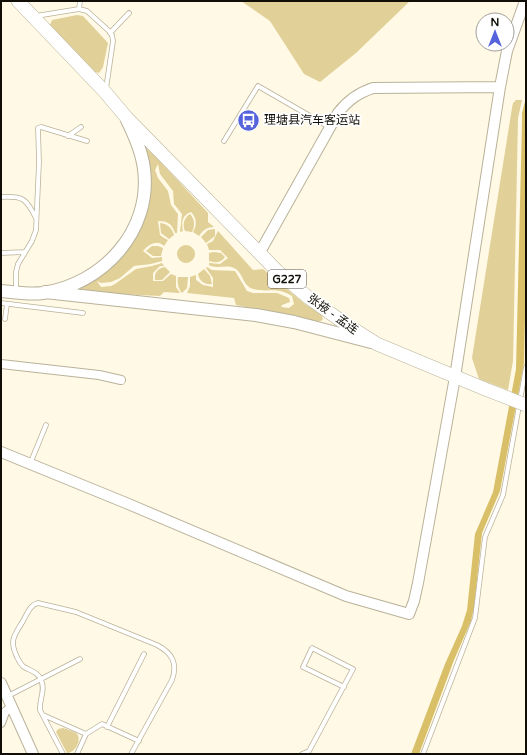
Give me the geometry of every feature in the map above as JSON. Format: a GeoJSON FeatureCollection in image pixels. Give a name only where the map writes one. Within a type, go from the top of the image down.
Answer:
{"type":"FeatureCollection","features":[{"type":"Feature","properties":{"kind":"highway","name":"G227"},"geometry":{"type":"LineString","coordinates":[[18,1],[126,116]]}},
{"type":"Feature","properties":{"kind":"highway","name":"张掖 - 孟连"},"geometry":{"type":"LineString","coordinates":[[126,116],[278,271],[309,298],[377,344],[526,405]]}},
{"type":"Feature","properties":{"kind":"main road"},"geometry":{"type":"LineString","coordinates":[[45,292],[79,281],[103,266],[128,241],[144,201],[144,169],[138,144],[126,116]]}},
{"type":"Feature","properties":{"kind":"main road"},"geometry":{"type":"LineString","coordinates":[[1,291],[45,292],[256,315],[294,322],[377,344]]}},
{"type":"Feature","properties":{"kind":"street"},"geometry":{"type":"LineString","coordinates":[[1,452],[346,596],[409,614],[414,602],[418,583],[455,377],[506,51],[525,1]]}},
{"type":"Feature","properties":{"kind":"street"},"geometry":{"type":"LineString","coordinates":[[260,252],[329,128],[347,102],[359,94],[373,88],[500,87]]}},
{"type":"Feature","properties":{"kind":"street"},"geometry":{"type":"LineString","coordinates":[[1,364],[92,374],[121,380]]}},
{"type":"Feature","properties":{"kind":"street"},"geometry":{"type":"LineString","coordinates":[[1,683],[33,754]]}},
{"type":"Feature","properties":{"kind":"street"},"geometry":{"type":"LineString","coordinates":[[1,723],[10,701]]}},
{"type":"Feature","properties":{"kind":"lane"},"geometry":{"type":"LineString","coordinates":[[79,9],[80,1]]}},
{"type":"Feature","properties":{"kind":"lane"},"geometry":{"type":"LineString","coordinates":[[32,16],[79,9],[87,12],[110,33],[113,44],[105,92]]}},
{"type":"Feature","properties":{"kind":"lane"},"geometry":{"type":"LineString","coordinates":[[110,33],[129,13]]}},
{"type":"Feature","properties":{"kind":"lane"},"geometry":{"type":"LineString","coordinates":[[224,141],[258,86],[329,128]]}},
{"type":"Feature","properties":{"kind":"lane"},"geometry":{"type":"LineString","coordinates":[[16,292],[17,268],[35,235],[39,162],[38,128],[41,127],[87,142]]}},
{"type":"Feature","properties":{"kind":"lane"},"geometry":{"type":"LineString","coordinates":[[68,136],[80,127]]}},
{"type":"Feature","properties":{"kind":"lane"},"geometry":{"type":"LineString","coordinates":[[1,197],[15,196],[22,199],[32,210],[36,218]]}},
{"type":"Feature","properties":{"kind":"lane"},"geometry":{"type":"LineString","coordinates":[[1,253],[25,252]]}},
{"type":"Feature","properties":{"kind":"lane"},"geometry":{"type":"LineString","coordinates":[[1,303],[83,313]]}},
{"type":"Feature","properties":{"kind":"lane"},"geometry":{"type":"LineString","coordinates":[[5,319],[7,304]]}},
{"type":"Feature","properties":{"kind":"lane"},"geometry":{"type":"LineString","coordinates":[[423,754],[475,618],[485,537],[503,495],[526,367]]}},
{"type":"Feature","properties":{"kind":"lane"},"geometry":{"type":"LineString","coordinates":[[30,464],[46,425]]}},
{"type":"Feature","properties":{"kind":"lane"},"geometry":{"type":"LineString","coordinates":[[63,754],[40,707],[44,688],[41,679],[36,673],[22,665],[14,650],[12,641],[29,610],[34,604],[38,603],[76,612],[157,645],[167,651],[173,660],[174,674],[132,754]]}},
{"type":"Feature","properties":{"kind":"lane"},"geometry":{"type":"LineString","coordinates":[[302,754],[310,751],[344,687],[353,669],[312,648],[303,667],[344,687]]}},
{"type":"Feature","properties":{"kind":"lane"},"geometry":{"type":"LineString","coordinates":[[108,727],[144,654]]}},
{"type":"Feature","properties":{"kind":"lane"},"geometry":{"type":"LineString","coordinates":[[10,701],[41,679],[80,659]]}},
{"type":"Feature","properties":{"kind":"lane"},"geometry":{"type":"LineString","coordinates":[[43,715],[86,734]]}},
{"type":"Feature","properties":{"kind":"lane"},"geometry":{"type":"LineString","coordinates":[[77,754],[86,734],[102,724],[138,741]]}},
{"type":"Feature","properties":{"kind":"shaded area"},"geometry":{"type":"Polygon","coordinates":[[[241,1],[410,1],[356,53],[320,82],[304,74],[270,21],[241,1]]]}},
{"type":"Feature","properties":{"kind":"shaded area"},"geometry":{"type":"Polygon","coordinates":[[[77,15],[83,16],[108,43],[103,67],[99,73],[95,72],[50,25],[52,20],[77,15]]]}},
{"type":"Feature","properties":{"kind":"shaded area"},"geometry":{"type":"Polygon","coordinates":[[[526,98],[526,270],[524,363],[500,491],[482,533],[474,608],[471,621],[454,660],[419,754],[411,754],[467,610],[475,534],[493,492],[516,369],[522,113],[526,98]]]}},
{"type":"Feature","properties":{"kind":"shaded area"},"geometry":{"type":"Polygon","coordinates":[[[516,100],[522,100],[518,118],[513,361],[508,390],[479,379],[472,358],[512,108],[513,103],[516,100]]]}},
{"type":"Feature","properties":{"kind":"shaded area"},"geometry":{"type":"Polygon","coordinates":[[[145,147],[208,213],[208,222],[214,227],[205,229],[199,236],[193,232],[196,222],[191,212],[184,217],[182,222],[183,231],[180,232],[182,214],[174,204],[173,191],[160,174],[158,164],[155,170],[158,178],[168,191],[171,205],[178,214],[177,233],[175,233],[169,224],[158,221],[160,235],[168,240],[164,246],[156,243],[150,245],[143,251],[152,258],[162,257],[162,261],[134,266],[120,278],[111,282],[101,283],[97,281],[101,287],[111,286],[136,269],[162,263],[164,266],[160,266],[153,273],[153,281],[163,281],[171,274],[176,276],[176,287],[180,293],[164,292],[160,296],[82,292],[74,290],[87,285],[110,269],[130,247],[137,235],[143,222],[146,205],[148,165],[145,147]]]}},
{"type":"Feature","properties":{"kind":"shaded area"},"geometry":{"type":"Polygon","coordinates":[[[190,214],[194,223],[192,232],[185,231],[184,226],[185,220],[190,214]]]}},
{"type":"Feature","properties":{"kind":"shaded area"},"geometry":{"type":"Polygon","coordinates":[[[160,223],[169,227],[174,235],[169,239],[161,233],[160,223]]]}},
{"type":"Feature","properties":{"kind":"shaded area"},"geometry":{"type":"Polygon","coordinates":[[[215,229],[215,236],[206,243],[201,237],[208,230],[215,229]]]}},
{"type":"Feature","properties":{"kind":"shaded area"},"geometry":{"type":"Polygon","coordinates":[[[218,231],[253,270],[263,269],[305,304],[321,314],[323,319],[321,321],[316,321],[236,305],[234,298],[187,293],[190,286],[190,277],[196,275],[196,280],[203,285],[213,287],[213,278],[206,268],[207,267],[212,270],[235,271],[247,291],[253,293],[277,293],[289,298],[290,302],[282,305],[281,307],[289,308],[294,304],[292,296],[281,291],[253,289],[245,283],[238,271],[233,267],[215,267],[209,265],[209,263],[220,264],[228,258],[220,250],[209,250],[207,244],[213,241],[218,231]]]}},
{"type":"Feature","properties":{"kind":"shaded area"},"geometry":{"type":"Polygon","coordinates":[[[186,245],[192,248],[195,254],[192,260],[186,263],[180,260],[177,254],[180,248],[186,245]]]}},
{"type":"Feature","properties":{"kind":"shaded area"},"geometry":{"type":"Polygon","coordinates":[[[152,246],[163,248],[161,256],[153,256],[146,251],[152,246]]]}},
{"type":"Feature","properties":{"kind":"shaded area"},"geometry":{"type":"Polygon","coordinates":[[[209,253],[221,253],[225,257],[218,262],[209,261],[209,253]]]}},
{"type":"Feature","properties":{"kind":"shaded area"},"geometry":{"type":"Polygon","coordinates":[[[165,267],[170,272],[162,280],[155,280],[157,271],[160,268],[165,267]]]}},
{"type":"Feature","properties":{"kind":"shaded area"},"geometry":{"type":"Polygon","coordinates":[[[204,269],[210,276],[212,284],[201,281],[198,274],[204,269]]]}},
{"type":"Feature","properties":{"kind":"shaded area"},"geometry":{"type":"Polygon","coordinates":[[[178,277],[188,277],[187,288],[182,293],[178,285],[178,277]]]}},
{"type":"Feature","properties":{"kind":"shaded area"},"geometry":{"type":"Polygon","coordinates":[[[63,728],[76,733],[79,739],[73,751],[67,753],[56,732],[58,729],[63,728]]]}},
{"type":"Feature","properties":{"kind":"place","name":"理塘县汽车客运站"},"geometry":{"type":"Point","coordinates":[248,120]}}]}
